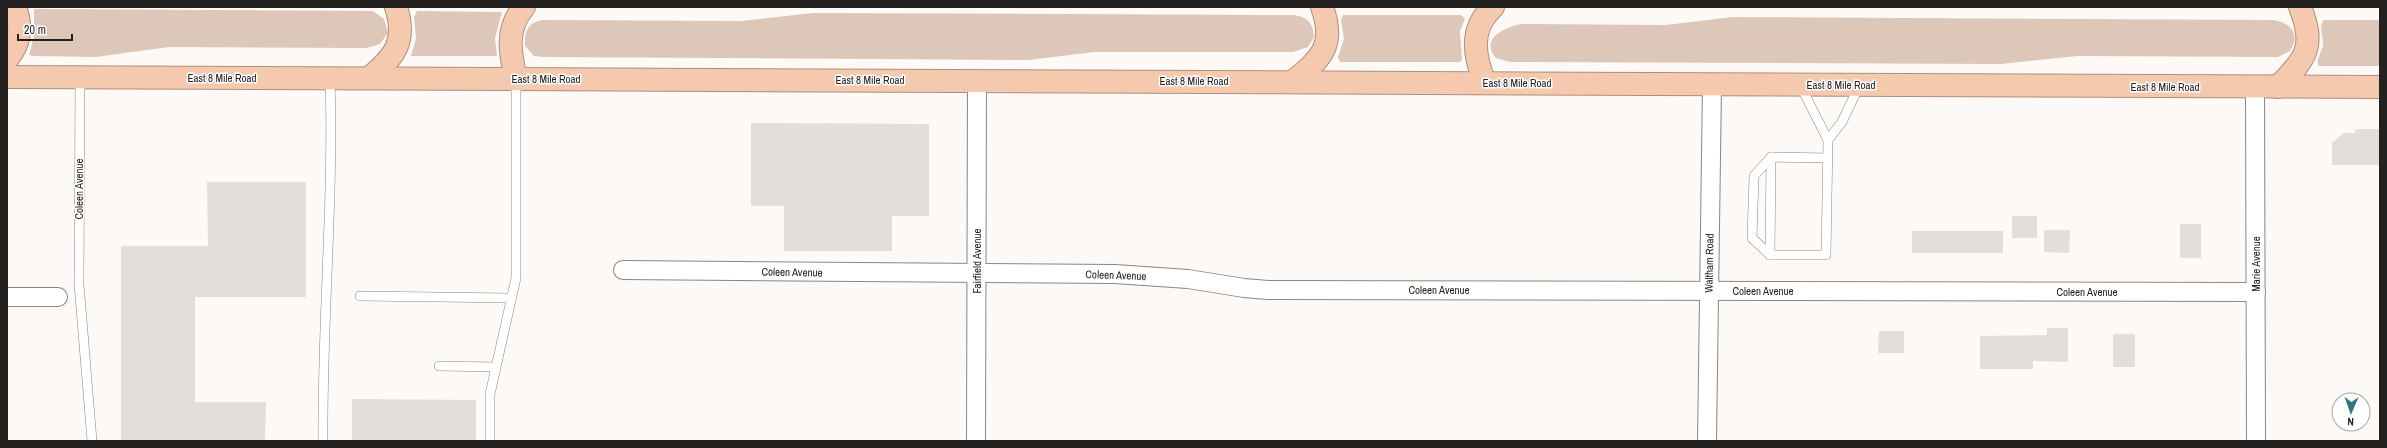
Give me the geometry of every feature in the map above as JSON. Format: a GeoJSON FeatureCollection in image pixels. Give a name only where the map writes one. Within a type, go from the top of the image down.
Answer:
{"type":"FeatureCollection","features":[{"type":"Feature","properties":{"kind":"highway"},"geometry":{"type":"LineString","coordinates":[[7,59],[15,47],[19,36],[20,25],[15,7]]}},
{"type":"Feature","properties":{"kind":"highway"},"geometry":{"type":"LineString","coordinates":[[369,78],[387,63],[398,45],[401,28],[396,7]]}},
{"type":"Feature","properties":{"kind":"highway"},"geometry":{"type":"LineString","coordinates":[[516,78],[510,38],[516,16],[524,7]]}},
{"type":"Feature","properties":{"kind":"highway"},"geometry":{"type":"LineString","coordinates":[[1294,82],[1316,62],[1324,51],[1328,32],[1322,7]]}},
{"type":"Feature","properties":{"kind":"highway"},"geometry":{"type":"LineString","coordinates":[[1485,83],[1476,56],[1476,39],[1480,22],[1492,7]]}},
{"type":"Feature","properties":{"kind":"highway"},"geometry":{"type":"LineString","coordinates":[[2278,87],[2304,57],[2307,46],[2307,28],[2300,7]]}},
{"type":"Feature","properties":{"kind":"highway","name":"East 8 Mile Road"},"geometry":{"type":"LineString","coordinates":[[7,77],[2380,87]]}},
{"type":"Feature","properties":{"kind":"street","name":"Fairfield Avenue"},"geometry":{"type":"LineString","coordinates":[[976,441],[977,81]]}},
{"type":"Feature","properties":{"kind":"street","name":"Waltham Road"},"geometry":{"type":"LineString","coordinates":[[1707,441],[1712,85]]}},
{"type":"Feature","properties":{"kind":"street","name":"Marie Avenue"},"geometry":{"type":"LineString","coordinates":[[2255,87],[2256,441]]}},
{"type":"Feature","properties":{"kind":"street","name":"Coleen Avenue"},"geometry":{"type":"LineString","coordinates":[[623,270],[1123,274],[1188,279],[1244,288],[1268,290],[2256,292]]}},
{"type":"Feature","properties":{"kind":"street"},"geometry":{"type":"LineString","coordinates":[[7,297],[58,297]]}},
{"type":"Feature","properties":{"kind":"lane","name":"Coleen Avenue"},"geometry":{"type":"LineString","coordinates":[[80,77],[79,284],[92,441]]}},
{"type":"Feature","properties":{"kind":"lane"},"geometry":{"type":"LineString","coordinates":[[323,441],[322,378],[330,209],[330,78]]}},
{"type":"Feature","properties":{"kind":"lane"},"geometry":{"type":"LineString","coordinates":[[490,441],[490,394],[516,278],[516,78]]}},
{"type":"Feature","properties":{"kind":"lane"},"geometry":{"type":"LineString","coordinates":[[1800,85],[1828,140],[1826,255],[1770,255],[1752,238],[1754,176],[1772,157],[1827,158]]}},
{"type":"Feature","properties":{"kind":"lane"},"geometry":{"type":"LineString","coordinates":[[1828,140],[1842,122],[1859,85]]}},
{"type":"Feature","properties":{"kind":"lane"},"geometry":{"type":"LineString","coordinates":[[1770,255],[1772,157]]}},
{"type":"Feature","properties":{"kind":"lane"},"geometry":{"type":"LineString","coordinates":[[360,296],[511,298]]}},
{"type":"Feature","properties":{"kind":"lane"},"geometry":{"type":"LineString","coordinates":[[439,366],[496,367]]}},
{"type":"Feature","properties":{"kind":"shaded area"},"geometry":{"type":"Polygon","coordinates":[[[34,9],[373,11],[384,19],[388,33],[380,44],[367,48],[169,47],[96,57],[33,56],[29,55],[34,36],[34,9]]]}},
{"type":"Feature","properties":{"kind":"shaded area"},"geometry":{"type":"Polygon","coordinates":[[[417,11],[502,12],[495,38],[497,56],[411,56],[416,38],[414,17],[417,11]]]}},
{"type":"Feature","properties":{"kind":"shaded area"},"geometry":{"type":"Polygon","coordinates":[[[813,13],[1294,15],[1306,19],[1311,24],[1314,37],[1308,47],[1293,52],[1094,52],[1029,60],[542,57],[534,56],[525,46],[525,36],[528,28],[533,23],[542,20],[742,21],[813,13]]]}},
{"type":"Feature","properties":{"kind":"shaded area"},"geometry":{"type":"Polygon","coordinates":[[[1343,15],[1461,15],[1465,19],[1460,31],[1462,60],[1460,62],[1340,62],[1338,57],[1344,39],[1341,20],[1343,15]]]}},
{"type":"Feature","properties":{"kind":"shaded area"},"geometry":{"type":"Polygon","coordinates":[[[1732,17],[2274,20],[2280,21],[2289,27],[2292,30],[2295,39],[2290,51],[2278,57],[2077,56],[2001,64],[1510,62],[1496,58],[1490,45],[1496,35],[1508,28],[1521,24],[1666,25],[1732,17]]]}},
{"type":"Feature","properties":{"kind":"shaded area"},"geometry":{"type":"Polygon","coordinates":[[[2324,20],[2380,20],[2380,66],[2319,66],[2318,59],[2323,45],[2321,25],[2324,20]]]}},
{"type":"Feature","properties":{"kind":"building"},"geometry":{"type":"Polygon","coordinates":[[[751,123],[929,124],[929,216],[892,216],[892,251],[784,251],[784,206],[751,206],[751,123]]]}},
{"type":"Feature","properties":{"kind":"building"},"geometry":{"type":"Polygon","coordinates":[[[2355,129],[2380,129],[2380,165],[2332,165],[2332,143],[2344,133],[2355,133],[2355,129]]]}},
{"type":"Feature","properties":{"kind":"building"},"geometry":{"type":"Polygon","coordinates":[[[207,182],[306,182],[306,297],[195,297],[195,402],[266,402],[265,441],[121,441],[121,246],[208,246],[207,182]]]}},
{"type":"Feature","properties":{"kind":"building"},"geometry":{"type":"Polygon","coordinates":[[[2012,216],[2037,216],[2037,238],[2012,238],[2012,216]]]}},
{"type":"Feature","properties":{"kind":"building"},"geometry":{"type":"Polygon","coordinates":[[[2180,224],[2201,224],[2201,258],[2180,258],[2180,224]]]}},
{"type":"Feature","properties":{"kind":"building"},"geometry":{"type":"Polygon","coordinates":[[[2044,230],[2070,230],[2069,253],[2044,252],[2044,230]]]}},
{"type":"Feature","properties":{"kind":"building"},"geometry":{"type":"Polygon","coordinates":[[[1912,231],[2003,231],[2003,253],[1912,253],[1912,231]]]}},
{"type":"Feature","properties":{"kind":"building"},"geometry":{"type":"Polygon","coordinates":[[[2047,328],[2068,328],[2068,362],[2033,361],[2033,369],[1980,369],[1980,336],[2047,335],[2047,328]]]}},
{"type":"Feature","properties":{"kind":"building"},"geometry":{"type":"Polygon","coordinates":[[[1879,331],[1904,331],[1904,353],[1878,353],[1879,331]]]}},
{"type":"Feature","properties":{"kind":"building"},"geometry":{"type":"Polygon","coordinates":[[[2113,334],[2135,334],[2135,367],[2113,367],[2113,334]]]}},
{"type":"Feature","properties":{"kind":"building"},"geometry":{"type":"Polygon","coordinates":[[[352,399],[476,400],[476,441],[352,441],[352,399]]]}}]}
